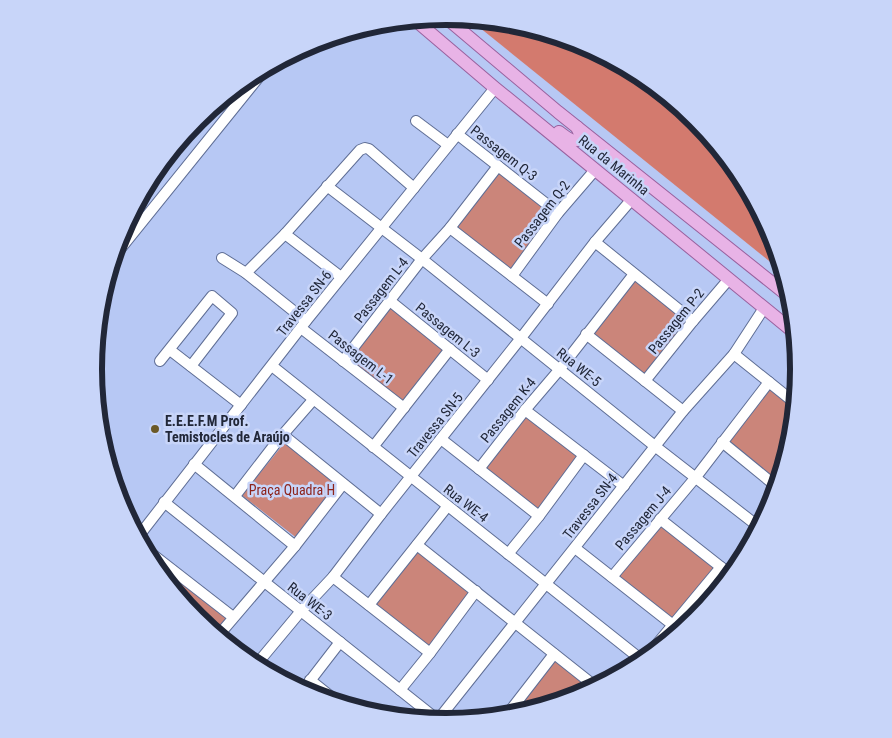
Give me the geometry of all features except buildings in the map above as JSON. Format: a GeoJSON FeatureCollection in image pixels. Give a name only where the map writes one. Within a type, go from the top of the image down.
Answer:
{"type":"FeatureCollection","features":[{"type":"Feature","properties":{"kind":"main road","name":"Rua da Marinha"},"geometry":{"type":"LineString","coordinates":[[455,25],[577,127],[780,289]]}},
{"type":"Feature","properties":{"kind":"main road","name":"Rua da Marinha"},"geometry":{"type":"LineString","coordinates":[[422,26],[495,88],[787,327]]}},
{"type":"Feature","properties":{"kind":"main road"},"geometry":{"type":"LineString","coordinates":[[511,101],[543,120],[570,140],[575,141],[581,136],[577,127]]}},
{"type":"Feature","properties":{"kind":"street","name":"Travessa SN-6"},"geometry":{"type":"LineString","coordinates":[[142,531],[303,324],[495,88]]}},
{"type":"Feature","properties":{"kind":"street"},"geometry":{"type":"LineString","coordinates":[[127,239],[234,98]]}},
{"type":"Feature","properties":{"kind":"street"},"geometry":{"type":"LineString","coordinates":[[416,120],[448,145]]}},
{"type":"Feature","properties":{"kind":"street","name":"Passagem Q-3"},"geometry":{"type":"LineString","coordinates":[[457,134],[558,213]]}},
{"type":"Feature","properties":{"kind":"street"},"geometry":{"type":"LineString","coordinates":[[246,274],[285,234],[360,150],[369,149],[414,188]]}},
{"type":"Feature","properties":{"kind":"street","name":"Passagem L-4"},"geometry":{"type":"LineString","coordinates":[[343,361],[422,259],[450,228],[498,166]]}},
{"type":"Feature","properties":{"kind":"street","name":"Passagem Q-2"},"geometry":{"type":"LineString","coordinates":[[512,276],[558,213],[595,170]]}},
{"type":"Feature","properties":{"kind":"street","name":"Rua WE-5"},"geometry":{"type":"LineString","coordinates":[[327,186],[754,522]]}},
{"type":"Feature","properties":{"kind":"street","name":"Travessa SN-5"},"geometry":{"type":"LineString","coordinates":[[261,659],[301,611],[333,577],[595,242],[632,199]]}},
{"type":"Feature","properties":{"kind":"street"},"geometry":{"type":"LineString","coordinates":[[450,228],[548,304]]}},
{"type":"Feature","properties":{"kind":"street"},"geometry":{"type":"LineString","coordinates":[[285,234],[342,277]]}},
{"type":"Feature","properties":{"kind":"street"},"geometry":{"type":"LineString","coordinates":[[595,242],[693,321]]}},
{"type":"Feature","properties":{"kind":"street","name":"Passagem L-1"},"geometry":{"type":"LineString","coordinates":[[222,258],[246,274],[343,361],[404,408]]}},
{"type":"Feature","properties":{"kind":"street","name":"Passagem K-4"},"geometry":{"type":"LineString","coordinates":[[479,468],[634,274]]}},
{"type":"Feature","properties":{"kind":"street","name":"Passagem P-2"},"geometry":{"type":"LineString","coordinates":[[645,381],[729,279]]}},
{"type":"Feature","properties":{"kind":"street"},"geometry":{"type":"LineString","coordinates":[[160,361],[210,297],[214,298],[232,313],[191,366]]}},
{"type":"Feature","properties":{"kind":"street","name":"Passagem L-3"},"geometry":{"type":"LineString","coordinates":[[390,301],[488,380]]}},
{"type":"Feature","properties":{"kind":"street","name":"Travessa SN-4"},"geometry":{"type":"LineString","coordinates":[[444,713],[683,411],[734,354],[764,308]]}},
{"type":"Feature","properties":{"kind":"street"},"geometry":{"type":"LineString","coordinates":[[586,334],[683,411]]}},
{"type":"Feature","properties":{"kind":"street"},"geometry":{"type":"LineString","coordinates":[[373,447],[450,349]]}},
{"type":"Feature","properties":{"kind":"street"},"geometry":{"type":"LineString","coordinates":[[170,350],[241,406]]}},
{"type":"Feature","properties":{"kind":"street"},"geometry":{"type":"LineString","coordinates":[[734,354],[788,398]]}},
{"type":"Feature","properties":{"kind":"street","name":"Rua WE-4"},"geometry":{"type":"LineString","coordinates":[[272,366],[636,656]]}},
{"type":"Feature","properties":{"kind":"street","name":"Passagem J-4"},"geometry":{"type":"LineString","coordinates":[[612,577],[696,477],[769,382]]}},
{"type":"Feature","properties":{"kind":"street"},"geometry":{"type":"LineString","coordinates":[[235,496],[313,400]]}},
{"type":"Feature","properties":{"kind":"street"},"geometry":{"type":"LineString","coordinates":[[525,410],[624,486]]}},
{"type":"Feature","properties":{"kind":"street"},"geometry":{"type":"LineString","coordinates":[[283,435],[381,514]]}},
{"type":"Feature","properties":{"kind":"street"},"geometry":{"type":"LineString","coordinates":[[441,439],[539,516]]}},
{"type":"Feature","properties":{"kind":"street"},"geometry":{"type":"LineString","coordinates":[[722,442],[771,482]]}},
{"type":"Feature","properties":{"kind":"street"},"geometry":{"type":"LineString","coordinates":[[508,554],[584,455]]}},
{"type":"Feature","properties":{"kind":"street"},"geometry":{"type":"LineString","coordinates":[[194,464],[295,546]]}},
{"type":"Feature","properties":{"kind":"street"},"geometry":{"type":"LineString","coordinates":[[222,631],[295,546],[343,484]]}},
{"type":"Feature","properties":{"kind":"street","name":"Rua WE-3"},"geometry":{"type":"LineString","coordinates":[[164,502],[427,712]]}},
{"type":"Feature","properties":{"kind":"street"},"geometry":{"type":"LineString","coordinates":[[369,605],[447,506]]}},
{"type":"Feature","properties":{"kind":"street"},"geometry":{"type":"LineString","coordinates":[[660,518],[725,570]]}},
{"type":"Feature","properties":{"kind":"street"},"geometry":{"type":"LineString","coordinates":[[417,545],[589,682]]}},
{"type":"Feature","properties":{"kind":"street"},"geometry":{"type":"LineString","coordinates":[[575,548],[673,625]]}},
{"type":"Feature","properties":{"kind":"street"},"geometry":{"type":"LineString","coordinates":[[161,561],[233,617]]}},
{"type":"Feature","properties":{"kind":"street"},"geometry":{"type":"LineString","coordinates":[[666,634],[721,567]]}},
{"type":"Feature","properties":{"kind":"street"},"geometry":{"type":"LineString","coordinates":[[333,577],[430,653]]}},
{"type":"Feature","properties":{"kind":"street"},"geometry":{"type":"LineString","coordinates":[[400,690],[476,591]]}},
{"type":"Feature","properties":{"kind":"street"},"geometry":{"type":"LineString","coordinates":[[307,684],[340,642]]}},
{"type":"Feature","properties":{"kind":"street"},"geometry":{"type":"LineString","coordinates":[[514,706],[554,654]]}},
{"type":"Feature","properties":{"kind":"street"},"geometry":{"type":"LineString","coordinates":[[310,680],[323,690]]}},
{"type":"Feature","properties":{"kind":"green space"},"geometry":{"type":"Polygon","coordinates":[[[498,166],[558,213],[512,276],[450,228],[498,166]]]}},
{"type":"Feature","properties":{"kind":"green space"},"geometry":{"type":"Polygon","coordinates":[[[634,274],[693,321],[645,381],[586,334],[634,274]]]}},
{"type":"Feature","properties":{"kind":"green space"},"geometry":{"type":"Polygon","coordinates":[[[390,301],[450,349],[404,408],[343,361],[390,301]]]}},
{"type":"Feature","properties":{"kind":"green space"},"geometry":{"type":"Polygon","coordinates":[[[769,382],[788,398],[783,436],[771,482],[722,442],[769,382]]]}},
{"type":"Feature","properties":{"kind":"green space"},"geometry":{"type":"Polygon","coordinates":[[[525,410],[584,455],[539,516],[479,469],[525,410]]]}},
{"type":"Feature","properties":{"kind":"green space","name":"Praça Quadra H"},"geometry":{"type":"Polygon","coordinates":[[[286,441],[337,483],[336,490],[298,539],[243,496],[286,441]]]}},
{"type":"Feature","properties":{"kind":"green space"},"geometry":{"type":"Polygon","coordinates":[[[660,519],[721,567],[673,625],[612,577],[660,519]]]}},
{"type":"Feature","properties":{"kind":"green space"},"geometry":{"type":"Polygon","coordinates":[[[417,545],[476,591],[430,653],[369,605],[417,545]]]}},
{"type":"Feature","properties":{"kind":"green space"},"geometry":{"type":"Polygon","coordinates":[[[172,570],[233,617],[222,631],[187,596],[169,573],[172,570]]]}},
{"type":"Feature","properties":{"kind":"green space"},"geometry":{"type":"Polygon","coordinates":[[[554,654],[589,682],[557,695],[514,706],[554,654]]]}},
{"type":"Feature","properties":{"kind":"shaded area"},"geometry":{"type":"Polygon","coordinates":[[[479,27],[535,37],[578,51],[618,71],[673,110],[705,142],[732,178],[755,217],[774,265],[479,27]]]}},
{"type":"Feature","properties":{"kind":"place","name":"E.E.E.F.M Prof. Temistocles de Araújo"},"geometry":{"type":"Point","coordinates":[155,429]}}]}
